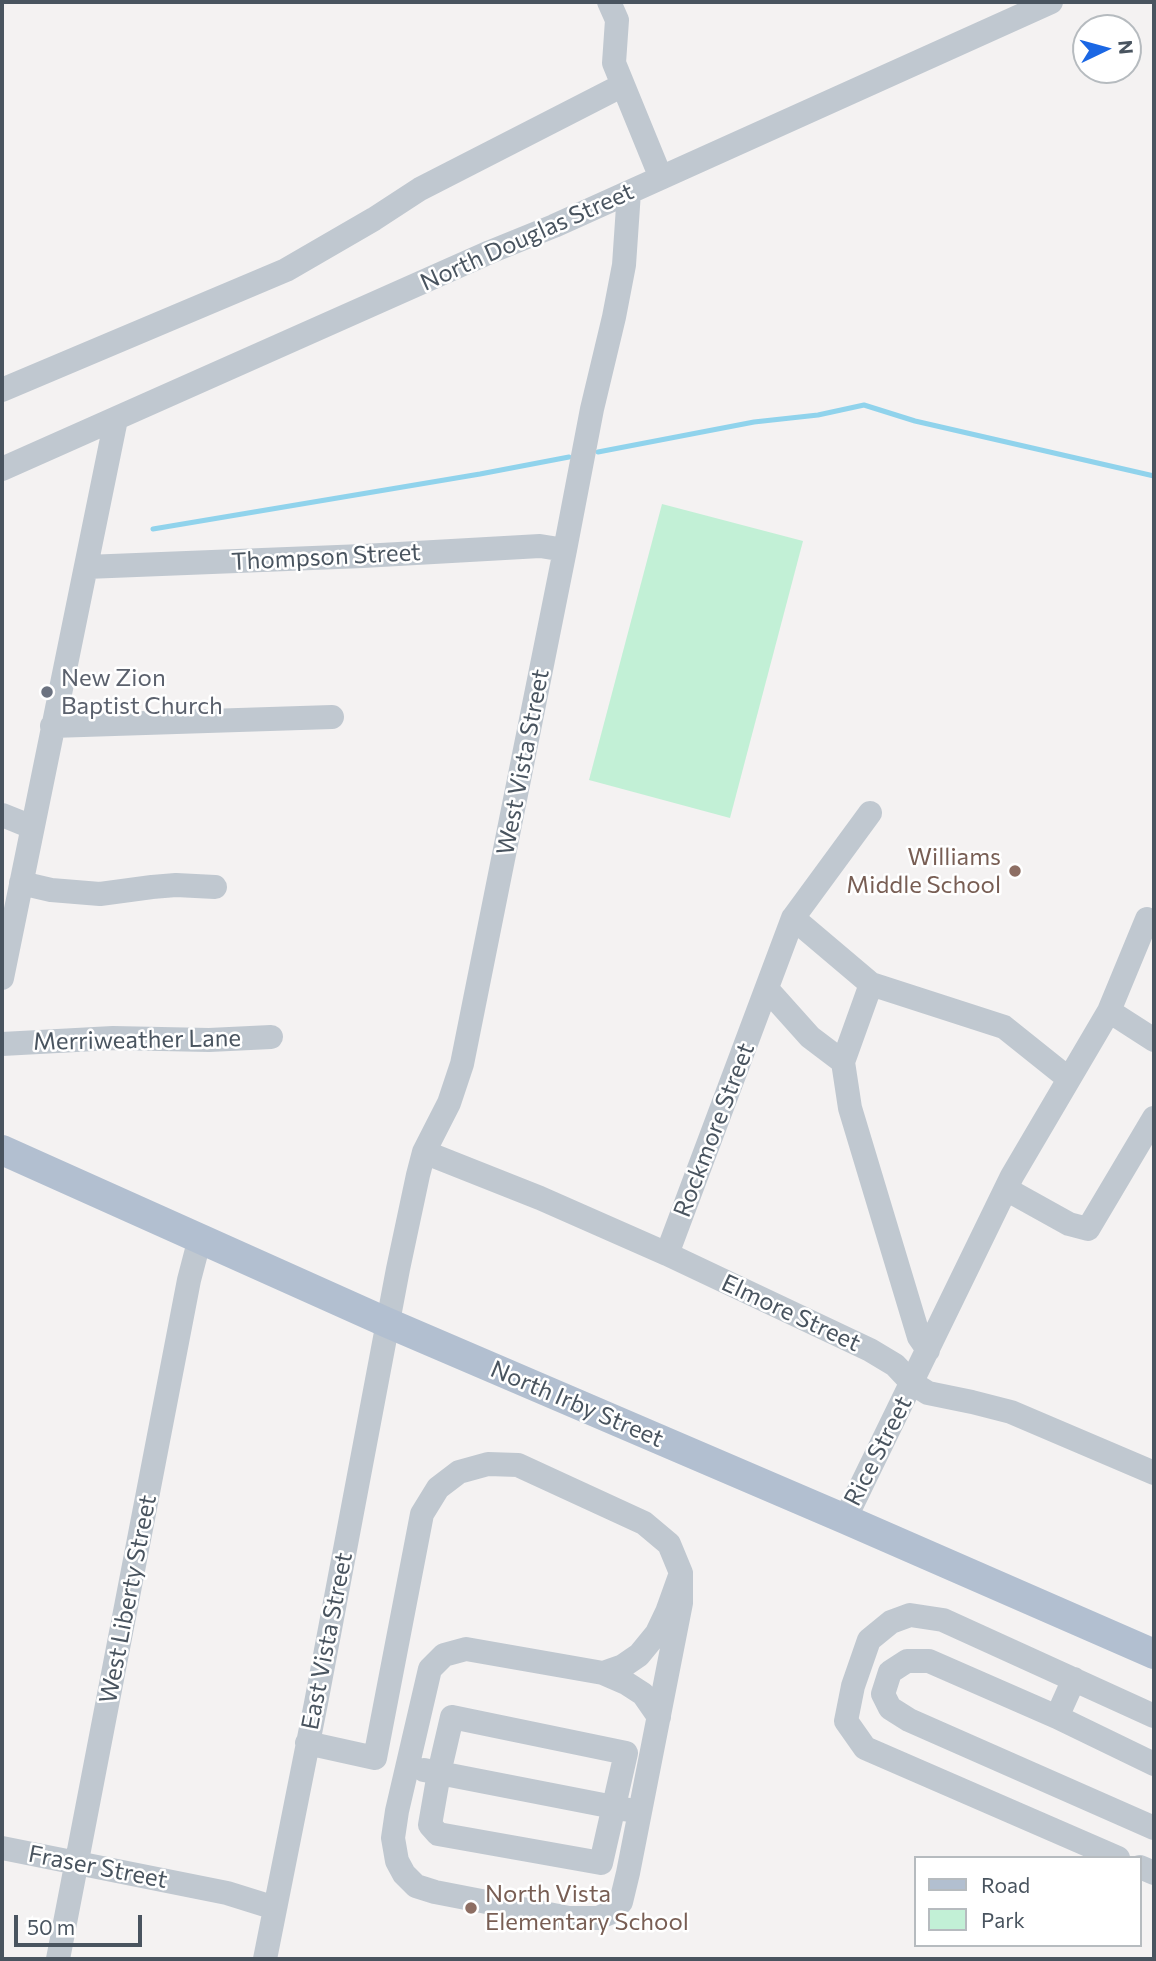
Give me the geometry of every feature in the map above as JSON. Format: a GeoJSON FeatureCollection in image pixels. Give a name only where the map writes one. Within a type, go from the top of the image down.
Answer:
{"type":"FeatureCollection","features":[{"type":"Feature","properties":{"kind":"main road","name":"North Irby Street"},"geometry":{"type":"LineString","coordinates":[[2,1150],[388,1323],[845,1518],[1154,1654]]}},
{"type":"Feature","properties":{"kind":"street"},"geometry":{"type":"LineString","coordinates":[[609,2],[617,20],[614,63],[661,178]]}},
{"type":"Feature","properties":{"kind":"street","name":"North Douglas Street"},"geometry":{"type":"LineString","coordinates":[[2,469],[554,226],[1051,2]]}},
{"type":"Feature","properties":{"kind":"street"},"geometry":{"type":"LineString","coordinates":[[2,390],[286,270],[421,189],[623,85]]}},
{"type":"Feature","properties":{"kind":"street","name":"West Vista Street"},"geometry":{"type":"LineString","coordinates":[[388,1323],[424,1152],[449,1103],[463,1064],[592,409],[624,265],[629,192]]}},
{"type":"Feature","properties":{"kind":"street"},"geometry":{"type":"LineString","coordinates":[[2,978],[116,419]]}},
{"type":"Feature","properties":{"kind":"street","name":"Thompson Street"},"geometry":{"type":"LineString","coordinates":[[86,567],[349,557],[540,546],[565,550]]}},
{"type":"Feature","properties":{"kind":"street"},"geometry":{"type":"LineString","coordinates":[[52,726],[332,717]]}},
{"type":"Feature","properties":{"kind":"street","name":"Rockmore Street"},"geometry":{"type":"LineString","coordinates":[[667,1254],[793,918],[870,813]]}},
{"type":"Feature","properties":{"kind":"street"},"geometry":{"type":"LineString","coordinates":[[2,815],[32,827]]}},
{"type":"Feature","properties":{"kind":"street"},"geometry":{"type":"LineString","coordinates":[[21,883],[51,890],[100,894],[152,887],[215,887]]}},
{"type":"Feature","properties":{"kind":"street"},"geometry":{"type":"LineString","coordinates":[[793,918],[871,984],[1004,1027],[1069,1079]]}},
{"type":"Feature","properties":{"kind":"street","name":"Rice Street"},"geometry":{"type":"LineString","coordinates":[[845,1518],[1006,1189],[1109,1011],[1147,919]]}},
{"type":"Feature","properties":{"kind":"street"},"geometry":{"type":"LineString","coordinates":[[871,984],[843,1062],[854,1120],[919,1336],[928,1350]]}},
{"type":"Feature","properties":{"kind":"street"},"geometry":{"type":"LineString","coordinates":[[764,998],[843,1062]]}},
{"type":"Feature","properties":{"kind":"street"},"geometry":{"type":"LineString","coordinates":[[1109,1011],[1154,1040]]}},
{"type":"Feature","properties":{"kind":"street","name":"Merriweather Lane"},"geometry":{"type":"LineString","coordinates":[[2,1044],[113,1038],[209,1040],[271,1037]]}},
{"type":"Feature","properties":{"kind":"street"},"geometry":{"type":"LineString","coordinates":[[1006,1189],[1069,1224],[1088,1229],[1154,1118]]}},
{"type":"Feature","properties":{"kind":"street","name":"Elmore Street"},"geometry":{"type":"LineString","coordinates":[[424,1152],[540,1198],[667,1254],[870,1350],[895,1366],[928,1394],[1012,1412],[1154,1474]]}},
{"type":"Feature","properties":{"kind":"street","name":"West Liberty Street"},"geometry":{"type":"LineString","coordinates":[[58,1959],[189,1280],[200,1238]]}},
{"type":"Feature","properties":{"kind":"street","name":"East Vista Street"},"geometry":{"type":"LineString","coordinates":[[265,1959],[388,1323]]}},
{"type":"Feature","properties":{"kind":"street"},"geometry":{"type":"LineString","coordinates":[[375,1758],[422,1514],[438,1488],[459,1472],[488,1464],[518,1465],[644,1523],[669,1544],[681,1573],[681,1603],[659,1717],[640,1812],[621,1902],[612,1912],[598,1918],[569,1918],[435,1892],[416,1886],[404,1874],[397,1861],[393,1838],[430,1670],[444,1655],[466,1649],[603,1673],[643,1694],[659,1717]]}},
{"type":"Feature","properties":{"kind":"street"},"geometry":{"type":"LineString","coordinates":[[603,1673],[623,1666],[639,1655],[657,1633],[681,1573]]}},
{"type":"Feature","properties":{"kind":"street"},"geometry":{"type":"LineString","coordinates":[[1113,1856],[865,1748],[846,1721],[853,1686],[869,1640],[891,1622],[910,1615],[943,1620],[1154,1716]]}},
{"type":"Feature","properties":{"kind":"street"},"geometry":{"type":"LineString","coordinates":[[1154,1764],[1057,1717],[929,1661],[906,1661],[890,1672],[883,1694],[890,1707],[909,1720],[1154,1828]]}},
{"type":"Feature","properties":{"kind":"street"},"geometry":{"type":"LineString","coordinates":[[1057,1717],[1074,1679]]}},
{"type":"Feature","properties":{"kind":"street"},"geometry":{"type":"LineString","coordinates":[[452,1717],[626,1753],[615,1807],[601,1863],[438,1834],[430,1825],[452,1717]]}},
{"type":"Feature","properties":{"kind":"street"},"geometry":{"type":"LineString","coordinates":[[307,1743],[407,1767],[640,1812]]}},
{"type":"Feature","properties":{"kind":"street","name":"Fraser Street"},"geometry":{"type":"LineString","coordinates":[[2,1848],[227,1893],[275,1908]]}},
{"type":"Feature","properties":{"kind":"green space"},"geometry":{"type":"Polygon","coordinates":[[[662,504],[803,541],[730,818],[589,780],[662,504]]]}},
{"type":"Feature","properties":{"kind":"waterway"},"geometry":{"type":"LineString","coordinates":[[598,452],[754,422],[818,415],[864,405],[915,421],[1154,476]]}},
{"type":"Feature","properties":{"kind":"waterway"},"geometry":{"type":"LineString","coordinates":[[153,529],[569,457]]}},
{"type":"Feature","properties":{"kind":"place","name":"New Zion Baptist Church"},"geometry":{"type":"Point","coordinates":[47,692]}},
{"type":"Feature","properties":{"kind":"place","name":"Williams Middle School"},"geometry":{"type":"Point","coordinates":[1015,871]}},
{"type":"Feature","properties":{"kind":"place","name":"North Vista Elementary School"},"geometry":{"type":"Point","coordinates":[471,1908]}}]}
